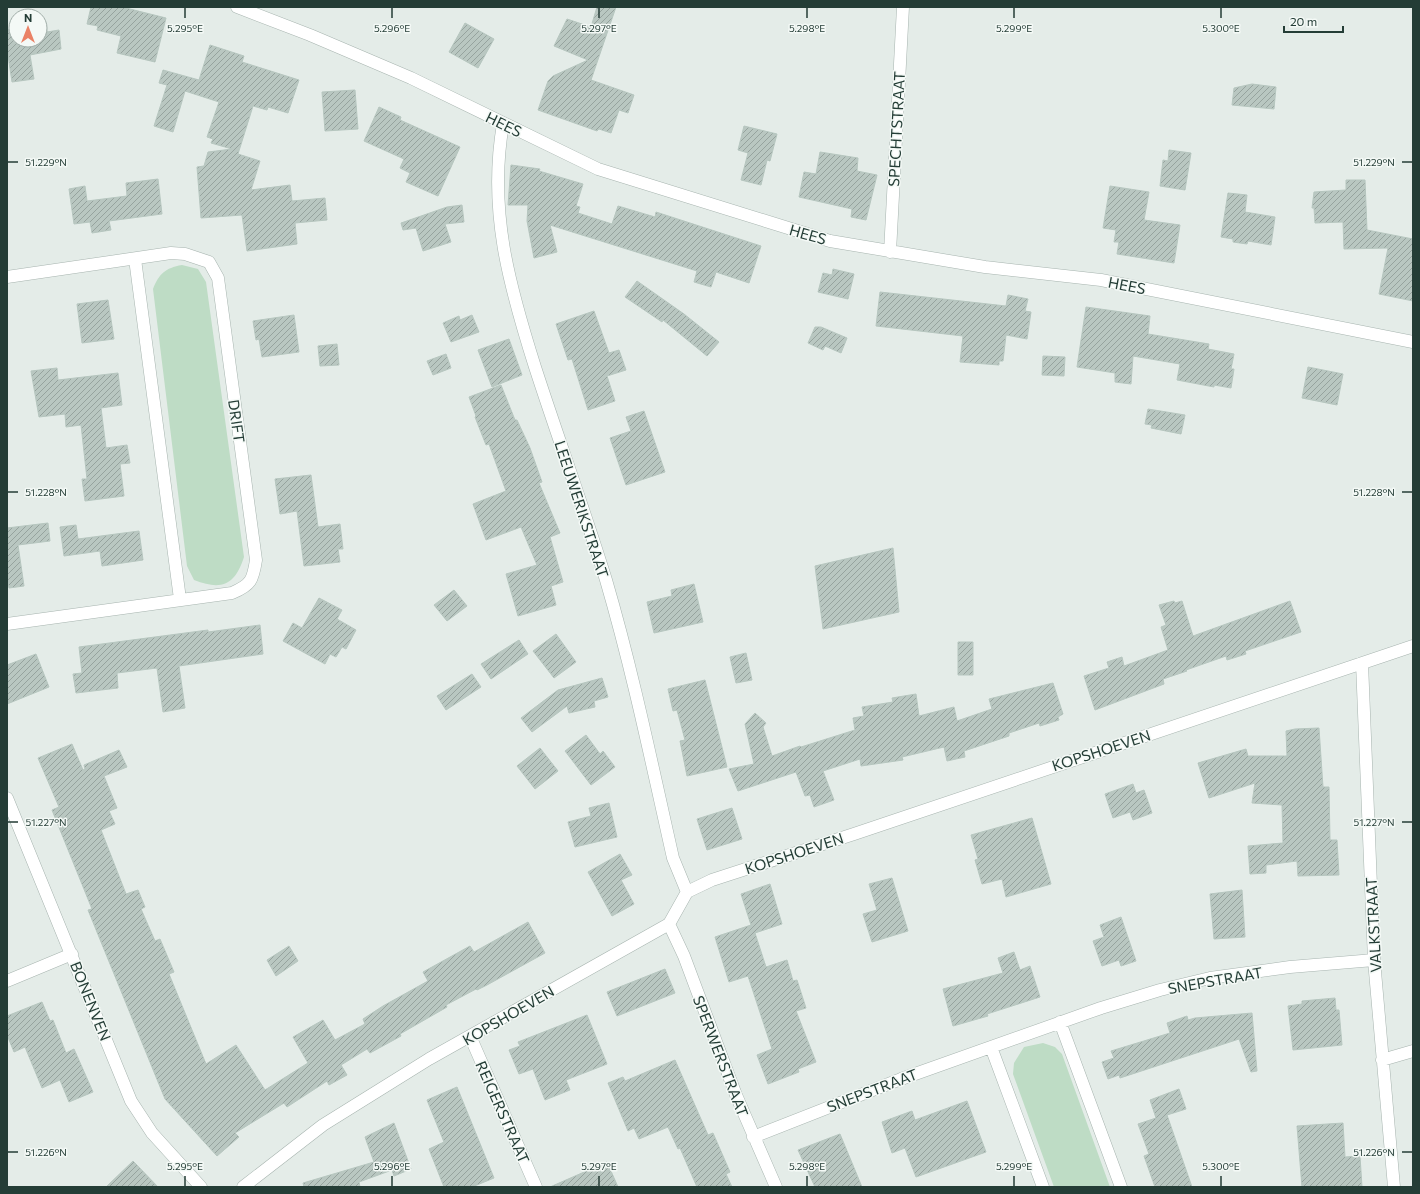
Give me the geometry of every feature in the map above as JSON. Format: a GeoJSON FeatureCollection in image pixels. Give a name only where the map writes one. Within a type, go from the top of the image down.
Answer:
{"type":"FeatureCollection","features":[{"type":"Feature","properties":{"kind":"street","name":"HEES"},"geometry":{"type":"LineString","coordinates":[[237,7],[251,9],[411,78],[598,169],[830,241],[985,267],[1102,280],[1413,342]]}},
{"type":"Feature","properties":{"kind":"street","name":"SPECHTSTRAAT"},"geometry":{"type":"LineString","coordinates":[[890,252],[903,7]]}},
{"type":"Feature","properties":{"kind":"street","name":"LEEUWERIKSTRAAT"},"geometry":{"type":"LineString","coordinates":[[503,124],[498,160],[499,219],[519,315],[606,580],[621,633],[673,858],[687,892]]}},
{"type":"Feature","properties":{"kind":"street","name":"DRIFT"},"geometry":{"type":"LineString","coordinates":[[7,277],[171,253],[185,254],[209,262],[218,278],[256,560],[253,577],[246,587],[232,593],[7,624]]}},
{"type":"Feature","properties":{"kind":"street"},"geometry":{"type":"LineString","coordinates":[[135,259],[180,599]]}},
{"type":"Feature","properties":{"kind":"street","name":"KOPSHOEVEN"},"geometry":{"type":"LineString","coordinates":[[687,892],[712,880],[824,844],[1413,646]]}},
{"type":"Feature","properties":{"kind":"street","name":"VALKSTRAAT"},"geometry":{"type":"LineString","coordinates":[[1362,663],[1374,960],[1394,1187]]}},
{"type":"Feature","properties":{"kind":"street","name":"BONENVEN"},"geometry":{"type":"LineString","coordinates":[[7,798],[131,1101],[152,1133],[201,1187]]}},
{"type":"Feature","properties":{"kind":"street"},"geometry":{"type":"LineString","coordinates":[[669,924],[687,892]]}},
{"type":"Feature","properties":{"kind":"street","name":"KOPSHOEVEN"},"geometry":{"type":"LineString","coordinates":[[243,1187],[323,1125],[470,1036],[669,924]]}},
{"type":"Feature","properties":{"kind":"street","name":"SPERWERSTRAAT"},"geometry":{"type":"LineString","coordinates":[[669,924],[684,956],[704,1012],[753,1137],[776,1187]]}},
{"type":"Feature","properties":{"kind":"street"},"geometry":{"type":"LineString","coordinates":[[7,981],[72,954]]}},
{"type":"Feature","properties":{"kind":"street","name":"SNEPSTRAAT"},"geometry":{"type":"LineString","coordinates":[[753,1137],[901,1079],[1060,1022],[1160,990],[1210,978],[1290,967],[1374,960]]}},
{"type":"Feature","properties":{"kind":"street"},"geometry":{"type":"LineString","coordinates":[[1060,1022],[1122,1187]]}},
{"type":"Feature","properties":{"kind":"street","name":"REIGERSTRAAT"},"geometry":{"type":"LineString","coordinates":[[470,1036],[536,1187]]}},
{"type":"Feature","properties":{"kind":"street"},"geometry":{"type":"LineString","coordinates":[[991,1047],[1043,1187]]}},
{"type":"Feature","properties":{"kind":"street"},"geometry":{"type":"LineString","coordinates":[[1382,1060],[1413,1051]]}},
{"type":"Feature","properties":{"kind":"green space"},"geometry":{"type":"Polygon","coordinates":[[[182,265],[198,269],[206,282],[244,557],[232,579],[220,585],[212,585],[194,580],[187,566],[153,289],[163,272],[182,265]]]}},
{"type":"Feature","properties":{"kind":"green space"},"geometry":{"type":"Polygon","coordinates":[[[1043,1043],[1055,1047],[1062,1054],[1110,1187],[1054,1187],[1013,1074],[1014,1063],[1024,1047],[1043,1043]]]}},
{"type":"Feature","properties":{"kind":"building"},"geometry":{"type":"Polygon","coordinates":[[[91,7],[122,7],[166,18],[155,62],[117,53],[121,36],[97,30],[98,26],[87,24],[91,7]]]}},
{"type":"Feature","properties":{"kind":"building"},"geometry":{"type":"Polygon","coordinates":[[[597,7],[616,7],[591,80],[634,95],[628,113],[619,110],[611,133],[599,129],[597,131],[538,110],[548,81],[553,76],[588,60],[554,46],[567,19],[591,27],[597,7]]]}},
{"type":"Feature","properties":{"kind":"building"},"geometry":{"type":"Polygon","coordinates":[[[465,23],[494,39],[478,68],[449,52],[465,23]]]}},
{"type":"Feature","properties":{"kind":"building"},"geometry":{"type":"Polygon","coordinates":[[[7,30],[8,48],[48,48],[48,32],[59,30],[61,49],[30,55],[34,79],[12,82],[7,49],[7,30]]]}},
{"type":"Feature","properties":{"kind":"building"},"geometry":{"type":"Polygon","coordinates":[[[210,45],[244,56],[242,62],[299,80],[288,113],[268,107],[267,110],[253,106],[238,154],[260,161],[251,190],[290,185],[292,201],[325,198],[327,220],[295,223],[297,244],[247,251],[242,215],[201,218],[197,167],[204,166],[208,152],[232,149],[211,143],[213,139],[207,137],[219,102],[185,91],[173,132],[154,126],[167,85],[159,83],[163,70],[199,80],[210,45]]]}},
{"type":"Feature","properties":{"kind":"building"},"geometry":{"type":"Polygon","coordinates":[[[1252,84],[1276,87],[1274,109],[1232,105],[1234,88],[1252,84]]]}},
{"type":"Feature","properties":{"kind":"building"},"geometry":{"type":"Polygon","coordinates":[[[355,90],[358,129],[325,131],[322,92],[355,90]]]}},
{"type":"Feature","properties":{"kind":"building"},"geometry":{"type":"Polygon","coordinates":[[[379,107],[401,117],[400,120],[460,147],[438,196],[406,182],[410,173],[400,168],[404,159],[364,141],[379,107]]]}},
{"type":"Feature","properties":{"kind":"building"},"geometry":{"type":"Polygon","coordinates":[[[744,126],[777,134],[770,161],[767,160],[761,185],[741,180],[748,153],[738,150],[744,126]]]}},
{"type":"Feature","properties":{"kind":"building"},"geometry":{"type":"Polygon","coordinates":[[[1169,150],[1191,153],[1185,190],[1160,186],[1163,160],[1168,161],[1169,150]]]}},
{"type":"Feature","properties":{"kind":"building"},"geometry":{"type":"Polygon","coordinates":[[[820,152],[858,158],[857,171],[877,175],[866,220],[851,217],[852,209],[799,197],[804,172],[816,174],[820,152]]]}},
{"type":"Feature","properties":{"kind":"building"},"geometry":{"type":"Polygon","coordinates":[[[511,165],[540,169],[539,171],[583,184],[576,206],[580,207],[578,213],[612,224],[618,206],[655,217],[656,212],[761,246],[749,283],[716,272],[711,287],[694,282],[697,271],[550,225],[557,252],[534,258],[527,221],[528,205],[508,205],[511,165]]]}},
{"type":"Feature","properties":{"kind":"building"},"geometry":{"type":"Polygon","coordinates":[[[158,179],[162,214],[109,221],[111,230],[92,233],[90,222],[74,224],[69,189],[85,186],[87,201],[127,196],[126,183],[158,179]]]}},
{"type":"Feature","properties":{"kind":"building"},"geometry":{"type":"Polygon","coordinates":[[[1346,180],[1365,180],[1367,230],[1413,239],[1413,301],[1379,294],[1388,248],[1344,249],[1343,222],[1315,223],[1314,208],[1312,208],[1314,192],[1346,190],[1346,180]]]}},
{"type":"Feature","properties":{"kind":"building"},"geometry":{"type":"Polygon","coordinates":[[[1110,186],[1149,192],[1144,220],[1180,225],[1174,263],[1117,254],[1119,242],[1114,242],[1116,230],[1103,228],[1110,186]]]}},
{"type":"Feature","properties":{"kind":"building"},"geometry":{"type":"Polygon","coordinates":[[[1228,193],[1247,195],[1245,212],[1275,217],[1271,245],[1248,241],[1247,244],[1233,242],[1233,239],[1221,237],[1228,193]]]}},
{"type":"Feature","properties":{"kind":"building"},"geometry":{"type":"Polygon","coordinates":[[[462,205],[464,222],[445,224],[451,242],[423,251],[416,228],[403,230],[401,223],[447,207],[462,205]]]}},
{"type":"Feature","properties":{"kind":"building"},"geometry":{"type":"Polygon","coordinates":[[[833,269],[854,274],[848,299],[818,292],[823,273],[832,275],[833,269]]]}},
{"type":"Feature","properties":{"kind":"building"},"geometry":{"type":"Polygon","coordinates":[[[637,281],[684,314],[719,342],[707,356],[663,320],[662,322],[625,297],[637,281]]]}},
{"type":"Feature","properties":{"kind":"building"},"geometry":{"type":"Polygon","coordinates":[[[880,292],[1006,306],[1008,295],[1028,299],[1025,311],[1031,312],[1027,339],[1006,335],[1003,361],[999,361],[999,365],[960,362],[963,336],[876,326],[880,292]]]}},
{"type":"Feature","properties":{"kind":"building"},"geometry":{"type":"Polygon","coordinates":[[[108,300],[114,339],[82,343],[77,304],[108,300]]]}},
{"type":"Feature","properties":{"kind":"building"},"geometry":{"type":"Polygon","coordinates":[[[1086,307],[1150,316],[1148,334],[1209,344],[1208,349],[1234,354],[1231,369],[1234,369],[1231,388],[1214,385],[1214,387],[1177,380],[1180,364],[1133,356],[1131,384],[1115,382],[1115,373],[1077,367],[1086,307]]]}},
{"type":"Feature","properties":{"kind":"building"},"geometry":{"type":"Polygon","coordinates":[[[594,311],[609,353],[619,350],[626,370],[607,376],[615,401],[588,410],[572,359],[568,360],[556,324],[594,311]]]}},
{"type":"Feature","properties":{"kind":"building"},"geometry":{"type":"Polygon","coordinates":[[[294,315],[299,352],[262,357],[259,339],[256,340],[253,321],[294,315]]]}},
{"type":"Feature","properties":{"kind":"building"},"geometry":{"type":"Polygon","coordinates":[[[472,315],[479,332],[451,342],[443,323],[459,316],[460,320],[472,315]]]}},
{"type":"Feature","properties":{"kind":"building"},"geometry":{"type":"Polygon","coordinates":[[[815,327],[821,327],[847,338],[841,353],[825,346],[823,350],[808,343],[815,327]]]}},
{"type":"Feature","properties":{"kind":"building"},"geometry":{"type":"Polygon","coordinates":[[[509,339],[522,375],[492,387],[478,350],[509,339]]]}},
{"type":"Feature","properties":{"kind":"building"},"geometry":{"type":"Polygon","coordinates":[[[337,344],[339,365],[320,366],[318,346],[337,344]]]}},
{"type":"Feature","properties":{"kind":"building"},"geometry":{"type":"Polygon","coordinates":[[[446,354],[451,368],[433,375],[427,361],[446,354]]]}},
{"type":"Feature","properties":{"kind":"building"},"geometry":{"type":"Polygon","coordinates":[[[1043,356],[1065,357],[1064,376],[1042,375],[1043,356]]]}},
{"type":"Feature","properties":{"kind":"building"},"geometry":{"type":"Polygon","coordinates":[[[1308,367],[1343,374],[1337,405],[1302,398],[1308,367]]]}},
{"type":"Feature","properties":{"kind":"building"},"geometry":{"type":"Polygon","coordinates":[[[57,368],[58,380],[118,373],[122,405],[101,408],[106,448],[127,445],[130,463],[120,464],[124,496],[85,501],[82,479],[87,479],[81,425],[66,427],[65,414],[39,417],[31,371],[57,368]]]}},
{"type":"Feature","properties":{"kind":"building"},"geometry":{"type":"Polygon","coordinates":[[[501,385],[515,420],[517,420],[530,448],[542,482],[539,483],[560,533],[550,537],[563,582],[551,586],[556,605],[518,616],[506,574],[537,565],[521,527],[486,540],[473,504],[506,491],[489,444],[486,445],[469,397],[501,385]]]}},
{"type":"Feature","properties":{"kind":"building"},"geometry":{"type":"Polygon","coordinates":[[[1148,409],[1185,415],[1181,434],[1151,428],[1152,425],[1145,424],[1148,409]]]}},
{"type":"Feature","properties":{"kind":"building"},"geometry":{"type":"Polygon","coordinates":[[[644,411],[665,472],[626,485],[610,438],[631,431],[626,417],[644,411]]]}},
{"type":"Feature","properties":{"kind":"building"},"geometry":{"type":"Polygon","coordinates":[[[311,475],[318,527],[340,524],[343,549],[338,549],[340,562],[304,566],[297,511],[280,514],[275,479],[311,475]]]}},
{"type":"Feature","properties":{"kind":"building"},"geometry":{"type":"Polygon","coordinates":[[[48,523],[50,541],[18,545],[24,586],[9,588],[7,575],[7,528],[48,523]]]}},
{"type":"Feature","properties":{"kind":"building"},"geometry":{"type":"Polygon","coordinates":[[[76,525],[78,539],[139,531],[143,560],[102,566],[100,551],[64,556],[60,527],[76,525]]]}},
{"type":"Feature","properties":{"kind":"building"},"geometry":{"type":"Polygon","coordinates":[[[893,548],[899,612],[823,629],[815,566],[893,548]]]}},
{"type":"Feature","properties":{"kind":"building"},"geometry":{"type":"Polygon","coordinates":[[[694,584],[703,622],[654,633],[647,602],[672,596],[671,590],[694,584]]]}},
{"type":"Feature","properties":{"kind":"building"},"geometry":{"type":"Polygon","coordinates":[[[454,590],[467,606],[447,621],[434,605],[454,590]]]}},
{"type":"Feature","properties":{"kind":"building"},"geometry":{"type":"Polygon","coordinates":[[[319,598],[342,610],[337,619],[356,630],[346,649],[342,647],[336,657],[330,654],[325,664],[283,641],[293,623],[302,628],[319,598]]]}},
{"type":"Feature","properties":{"kind":"building"},"geometry":{"type":"Polygon","coordinates":[[[1174,601],[1175,603],[1182,601],[1193,636],[1290,601],[1301,632],[1245,651],[1246,654],[1227,660],[1226,656],[1186,670],[1187,671],[1163,679],[1164,684],[1095,710],[1084,676],[1109,668],[1107,662],[1122,657],[1124,666],[1168,650],[1161,627],[1166,625],[1159,605],[1174,601]]]}},
{"type":"Feature","properties":{"kind":"building"},"geometry":{"type":"Polygon","coordinates":[[[260,625],[263,654],[179,666],[185,708],[163,712],[157,668],[117,673],[118,688],[76,693],[73,674],[82,673],[79,647],[208,630],[208,632],[260,625]]]}},
{"type":"Feature","properties":{"kind":"building"},"geometry":{"type":"Polygon","coordinates":[[[556,634],[576,662],[554,678],[533,651],[556,634]]]}},
{"type":"Feature","properties":{"kind":"building"},"geometry":{"type":"Polygon","coordinates":[[[519,640],[528,654],[491,679],[481,664],[519,640]]]}},
{"type":"Feature","properties":{"kind":"building"},"geometry":{"type":"Polygon","coordinates":[[[958,642],[973,642],[973,675],[958,675],[958,642]]]}},
{"type":"Feature","properties":{"kind":"building"},"geometry":{"type":"Polygon","coordinates":[[[746,653],[752,680],[736,683],[730,657],[746,653]]]}},
{"type":"Feature","properties":{"kind":"building"},"geometry":{"type":"Polygon","coordinates":[[[36,654],[49,687],[7,704],[7,665],[36,654]]]}},
{"type":"Feature","properties":{"kind":"building"},"geometry":{"type":"Polygon","coordinates":[[[472,674],[481,687],[446,710],[437,696],[472,674]]]}},
{"type":"Feature","properties":{"kind":"building"},"geometry":{"type":"Polygon","coordinates":[[[602,678],[608,697],[594,701],[595,707],[569,713],[567,706],[532,732],[521,718],[558,690],[602,678]]]}},
{"type":"Feature","properties":{"kind":"building"},"geometry":{"type":"Polygon","coordinates":[[[705,680],[727,767],[687,776],[680,741],[685,740],[677,710],[673,711],[668,689],[705,680]]]}},
{"type":"Feature","properties":{"kind":"building"},"geometry":{"type":"Polygon","coordinates":[[[1053,683],[1063,714],[1058,717],[1059,720],[1040,726],[1039,723],[1009,733],[1009,736],[964,751],[965,757],[947,761],[944,747],[902,757],[903,760],[861,766],[860,759],[823,771],[834,800],[814,807],[810,795],[805,796],[796,772],[738,791],[729,769],[754,764],[745,724],[755,713],[766,723],[763,727],[772,756],[855,730],[853,718],[864,716],[862,707],[893,702],[892,698],[916,694],[919,716],[954,707],[957,721],[992,709],[989,699],[1053,683]]]}},
{"type":"Feature","properties":{"kind":"building"},"geometry":{"type":"Polygon","coordinates":[[[1319,728],[1323,787],[1329,787],[1330,840],[1337,840],[1339,875],[1298,876],[1297,861],[1266,865],[1266,873],[1250,874],[1248,846],[1283,843],[1282,805],[1252,803],[1255,783],[1209,798],[1198,763],[1246,749],[1248,756],[1287,756],[1286,731],[1319,728]]]}},
{"type":"Feature","properties":{"kind":"building"},"geometry":{"type":"Polygon","coordinates":[[[586,735],[600,754],[603,751],[615,767],[591,785],[565,751],[586,735]]]}},
{"type":"Feature","properties":{"kind":"building"},"geometry":{"type":"Polygon","coordinates":[[[72,744],[83,770],[85,769],[84,765],[119,750],[127,767],[104,776],[117,808],[109,811],[115,824],[101,830],[126,894],[138,890],[145,907],[141,909],[155,941],[160,939],[174,972],[169,974],[206,1064],[236,1045],[265,1090],[308,1063],[293,1037],[323,1020],[335,1040],[365,1024],[363,1019],[383,1006],[428,981],[423,972],[470,946],[474,952],[528,922],[545,953],[487,985],[477,990],[476,989],[446,1005],[447,1007],[400,1034],[401,1036],[370,1053],[367,1049],[341,1065],[347,1075],[329,1085],[327,1081],[287,1107],[284,1103],[235,1133],[239,1137],[217,1156],[165,1099],[88,910],[92,909],[52,810],[59,807],[38,758],[72,744]]]}},
{"type":"Feature","properties":{"kind":"building"},"geometry":{"type":"Polygon","coordinates":[[[540,748],[558,771],[535,789],[517,766],[540,748]]]}},
{"type":"Feature","properties":{"kind":"building"},"geometry":{"type":"Polygon","coordinates":[[[1133,784],[1136,793],[1144,790],[1152,813],[1133,820],[1130,812],[1113,818],[1105,794],[1133,784]]]}},
{"type":"Feature","properties":{"kind":"building"},"geometry":{"type":"Polygon","coordinates":[[[609,803],[617,837],[575,847],[568,822],[591,816],[589,808],[609,803]]]}},
{"type":"Feature","properties":{"kind":"building"},"geometry":{"type":"Polygon","coordinates":[[[732,808],[742,839],[707,850],[697,819],[732,808]]]}},
{"type":"Feature","properties":{"kind":"building"},"geometry":{"type":"Polygon","coordinates":[[[1032,818],[1051,884],[1006,897],[1002,879],[982,884],[975,860],[978,859],[971,835],[1032,818]]]}},
{"type":"Feature","properties":{"kind":"building"},"geometry":{"type":"Polygon","coordinates":[[[620,854],[632,875],[621,880],[634,904],[612,916],[588,872],[620,854]]]}},
{"type":"Feature","properties":{"kind":"building"},"geometry":{"type":"Polygon","coordinates":[[[892,878],[908,931],[872,942],[863,914],[877,910],[869,884],[892,878]]]}},
{"type":"Feature","properties":{"kind":"building"},"geometry":{"type":"Polygon","coordinates":[[[770,884],[782,924],[755,933],[766,967],[787,960],[793,981],[797,980],[806,1008],[796,1011],[816,1062],[798,1069],[799,1072],[768,1084],[757,1055],[772,1049],[748,976],[729,982],[715,937],[751,925],[741,894],[770,884]]]}},
{"type":"Feature","properties":{"kind":"building"},"geometry":{"type":"Polygon","coordinates":[[[1242,890],[1245,937],[1214,939],[1210,894],[1242,890]]]}},
{"type":"Feature","properties":{"kind":"building"},"geometry":{"type":"Polygon","coordinates":[[[1121,917],[1136,961],[1121,966],[1119,960],[1102,966],[1093,941],[1104,937],[1100,925],[1121,917]]]}},
{"type":"Feature","properties":{"kind":"building"},"geometry":{"type":"Polygon","coordinates":[[[289,946],[298,961],[276,976],[267,960],[289,946]]]}},
{"type":"Feature","properties":{"kind":"building"},"geometry":{"type":"Polygon","coordinates":[[[1014,952],[1020,970],[1030,966],[1040,997],[987,1014],[988,1016],[953,1026],[943,989],[1003,973],[998,958],[1014,952]]]}},
{"type":"Feature","properties":{"kind":"building"},"geometry":{"type":"Polygon","coordinates":[[[665,969],[675,993],[617,1016],[607,992],[665,969]]]}},
{"type":"Feature","properties":{"kind":"building"},"geometry":{"type":"Polygon","coordinates":[[[1335,998],[1336,1010],[1339,1010],[1342,1045],[1293,1050],[1288,1006],[1302,1004],[1302,1001],[1335,998]]]}},
{"type":"Feature","properties":{"kind":"building"},"geometry":{"type":"Polygon","coordinates":[[[42,1002],[50,1021],[53,1020],[66,1053],[74,1049],[93,1092],[69,1102],[60,1080],[42,1088],[25,1047],[14,1052],[7,1035],[7,1016],[42,1002]]]}},
{"type":"Feature","properties":{"kind":"building"},"geometry":{"type":"Polygon","coordinates":[[[1252,1013],[1257,1071],[1251,1072],[1239,1039],[1120,1078],[1119,1075],[1108,1079],[1102,1062],[1114,1058],[1111,1051],[1170,1033],[1167,1023],[1187,1016],[1188,1020],[1195,1018],[1252,1013]]]}},
{"type":"Feature","properties":{"kind":"building"},"geometry":{"type":"Polygon","coordinates":[[[587,1015],[607,1064],[566,1080],[570,1090],[545,1100],[533,1069],[519,1074],[509,1050],[520,1046],[518,1042],[587,1015]]]}},
{"type":"Feature","properties":{"kind":"building"},"geometry":{"type":"Polygon","coordinates":[[[675,1060],[708,1135],[713,1133],[730,1172],[726,1174],[732,1187],[697,1187],[680,1148],[678,1149],[668,1127],[639,1139],[634,1128],[628,1131],[608,1083],[623,1077],[625,1081],[675,1060]]]}},
{"type":"Feature","properties":{"kind":"building"},"geometry":{"type":"Polygon","coordinates":[[[457,1087],[494,1178],[472,1187],[444,1187],[429,1149],[444,1142],[427,1100],[457,1087]]]}},
{"type":"Feature","properties":{"kind":"building"},"geometry":{"type":"Polygon","coordinates":[[[1179,1089],[1186,1109],[1167,1115],[1192,1187],[1155,1187],[1144,1156],[1149,1154],[1138,1124],[1156,1118],[1150,1100],[1179,1089]]]}},
{"type":"Feature","properties":{"kind":"building"},"geometry":{"type":"Polygon","coordinates":[[[967,1101],[986,1152],[916,1177],[905,1148],[892,1153],[882,1122],[912,1111],[915,1120],[967,1101]]]}},
{"type":"Feature","properties":{"kind":"building"},"geometry":{"type":"Polygon","coordinates":[[[394,1123],[411,1169],[394,1176],[392,1170],[359,1182],[360,1187],[304,1187],[303,1183],[374,1162],[365,1137],[394,1123]]]}},
{"type":"Feature","properties":{"kind":"building"},"geometry":{"type":"Polygon","coordinates":[[[1343,1123],[1345,1157],[1360,1156],[1362,1187],[1302,1187],[1297,1126],[1343,1123]]]}},
{"type":"Feature","properties":{"kind":"building"},"geometry":{"type":"Polygon","coordinates":[[[840,1134],[862,1187],[815,1187],[798,1150],[840,1134]]]}},
{"type":"Feature","properties":{"kind":"building"},"geometry":{"type":"Polygon","coordinates":[[[133,1161],[158,1187],[106,1187],[133,1161]]]}},
{"type":"Feature","properties":{"kind":"building"},"geometry":{"type":"Polygon","coordinates":[[[607,1162],[618,1187],[550,1187],[607,1162]]]}}]}
